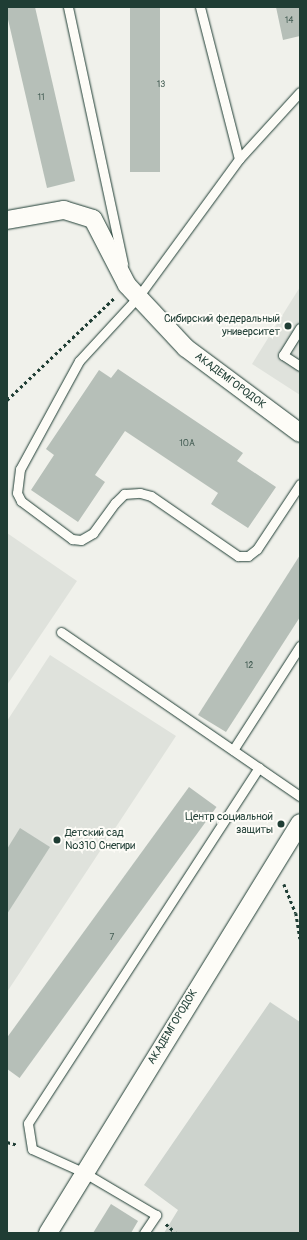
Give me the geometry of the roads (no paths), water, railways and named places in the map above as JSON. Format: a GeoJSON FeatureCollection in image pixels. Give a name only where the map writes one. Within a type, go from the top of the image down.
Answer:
{"type":"FeatureCollection","features":[{"type":"Feature","properties":{"kind":"street","name":"АКАДЕМГОРОДОК"},"geometry":{"type":"LineString","coordinates":[[7,220],[64,210],[93,219],[133,291],[186,348],[300,433]]}},
{"type":"Feature","properties":{"kind":"street","name":"АКАДЕМГОРОДОК"},"geometry":{"type":"LineString","coordinates":[[48,1233],[300,823]]}},
{"type":"Feature","properties":{"kind":"lane"},"geometry":{"type":"LineString","coordinates":[[68,7],[133,291]]}},
{"type":"Feature","properties":{"kind":"lane"},"geometry":{"type":"LineString","coordinates":[[200,7],[239,159]]}},
{"type":"Feature","properties":{"kind":"lane"},"geometry":{"type":"LineString","coordinates":[[300,92],[239,159],[79,361],[20,469],[17,493],[20,502],[72,539],[81,540],[93,533],[114,503],[124,494],[140,493],[151,496],[238,556],[248,556],[257,549],[300,484]]}},
{"type":"Feature","properties":{"kind":"lane"},"geometry":{"type":"LineString","coordinates":[[300,328],[283,356],[300,366]]}},
{"type":"Feature","properties":{"kind":"lane"},"geometry":{"type":"LineString","coordinates":[[61,632],[300,796]]}},
{"type":"Feature","properties":{"kind":"lane"},"geometry":{"type":"LineString","coordinates":[[233,750],[300,646]]}},
{"type":"Feature","properties":{"kind":"lane"},"geometry":{"type":"LineString","coordinates":[[144,1233],[156,1215],[85,1173],[32,1149],[28,1123],[259,767]]}},
{"type":"Feature","properties":{"kind":"place","name":"Сибирский федеральный университет"},"geometry":{"type":"Point","coordinates":[288,326]}},
{"type":"Feature","properties":{"kind":"place","name":"Центр социальной защиты"},"geometry":{"type":"Point","coordinates":[281,824]}},
{"type":"Feature","properties":{"kind":"place","name":"Детский сад №310 Снегири"},"geometry":{"type":"Point","coordinates":[57,840]}}]}
